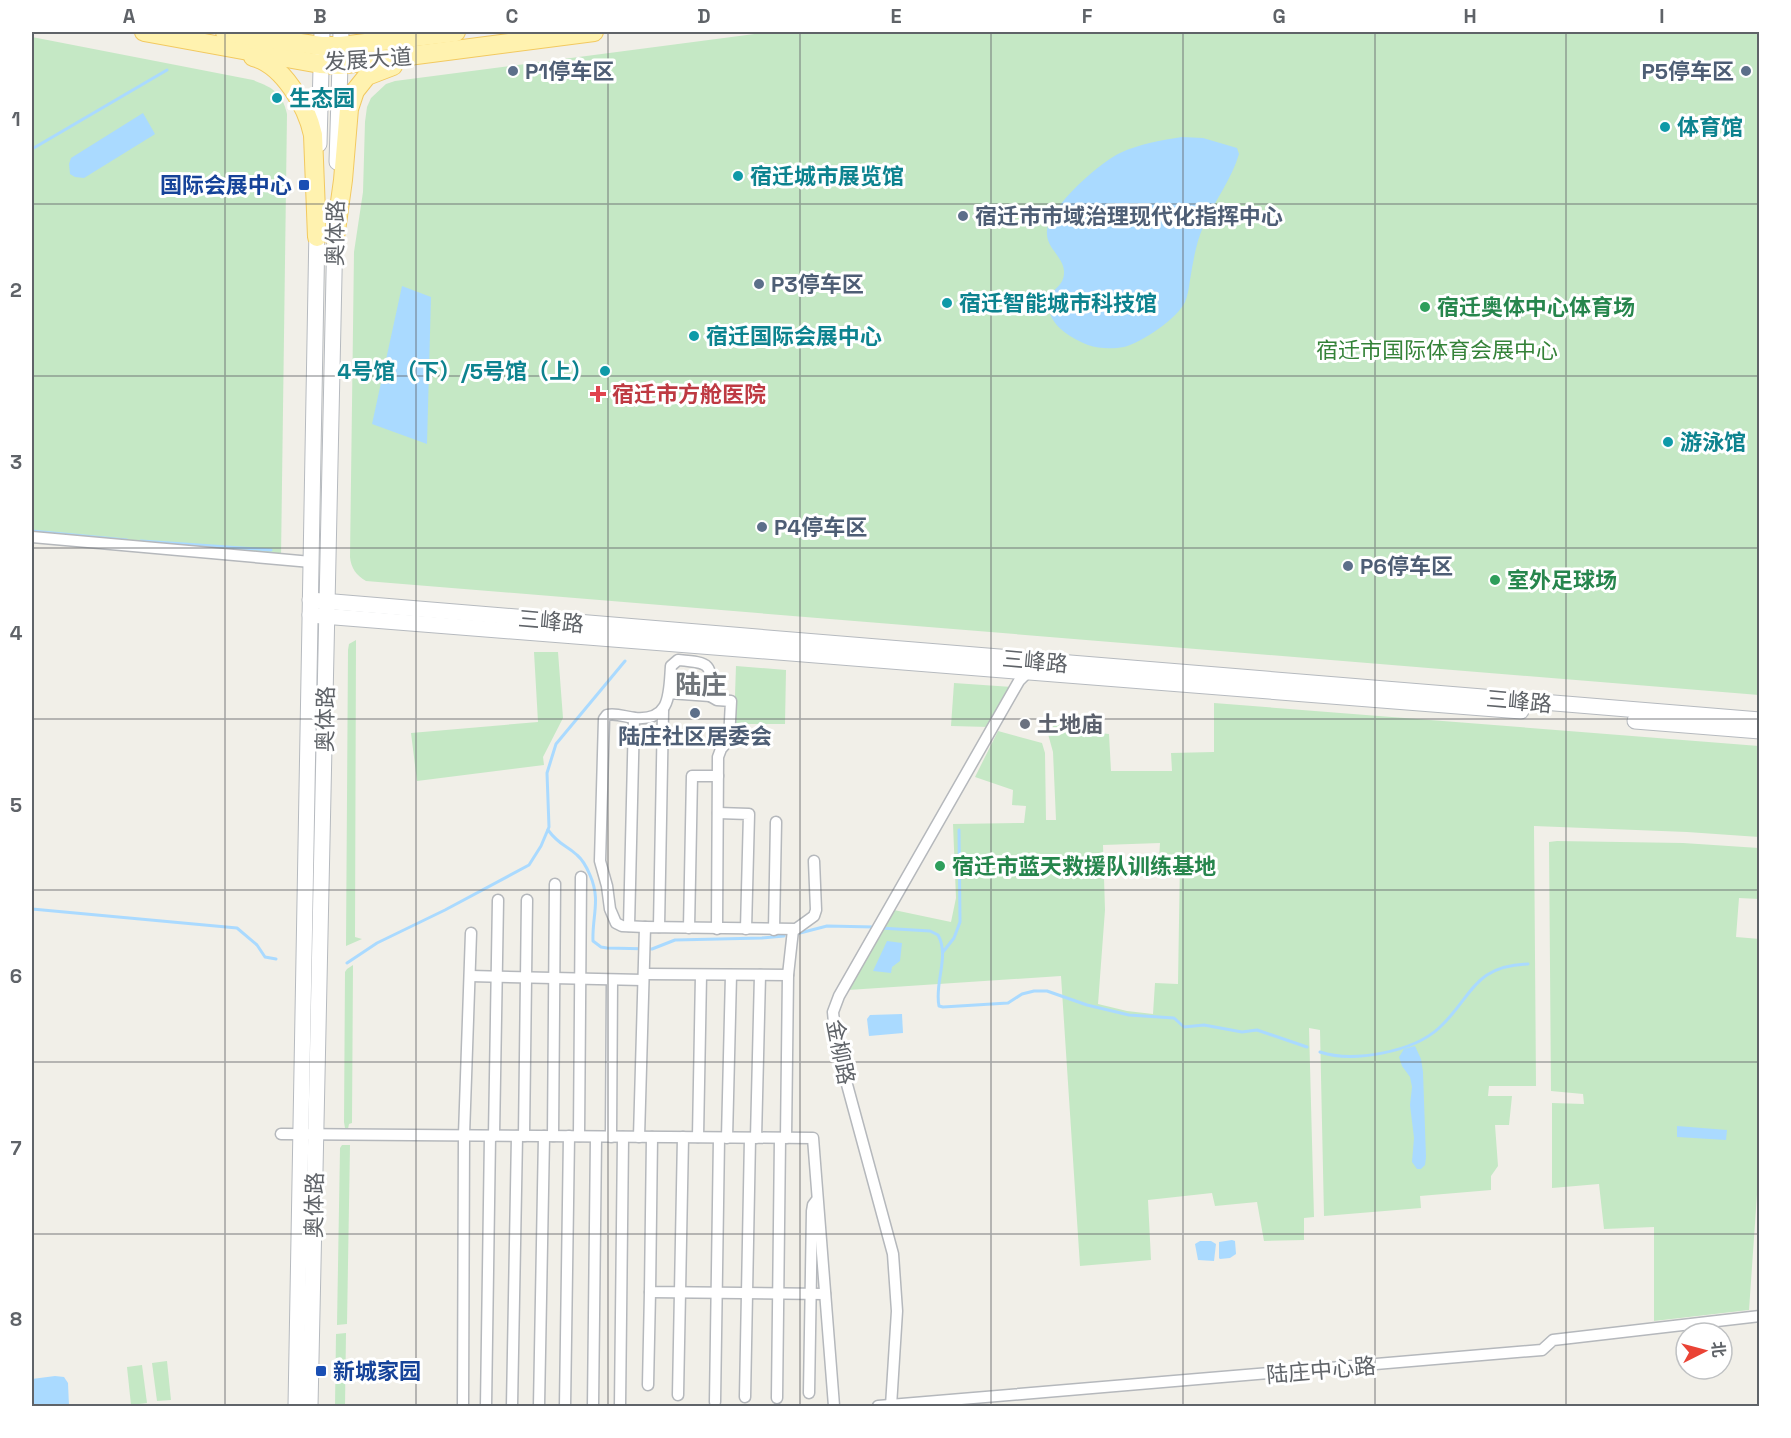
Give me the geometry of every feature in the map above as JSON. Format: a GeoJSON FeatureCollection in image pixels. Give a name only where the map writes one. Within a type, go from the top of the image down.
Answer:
{"type":"FeatureCollection","features":[{"type":"Feature","properties":{"kind":"main road","name":"发展大道"},"geometry":{"type":"LineString","coordinates":[[144,32],[321,47],[341,39],[456,32]]}},
{"type":"Feature","properties":{"kind":"main road"},"geometry":{"type":"LineString","coordinates":[[144,32],[258,59],[273,68],[298,95],[310,120],[313,135],[326,238]]}},
{"type":"Feature","properties":{"kind":"main road","name":"发展大道"},"geometry":{"type":"LineString","coordinates":[[225,32],[321,47],[339,65],[594,32]]}},
{"type":"Feature","properties":{"kind":"main road"},"geometry":{"type":"LineString","coordinates":[[254,32],[263,32]]}},
{"type":"Feature","properties":{"kind":"main road"},"geometry":{"type":"LineString","coordinates":[[388,32],[432,32]]}},
{"type":"Feature","properties":{"kind":"main road","name":"奥体路"},"geometry":{"type":"LineString","coordinates":[[310,1407],[308,1134],[311,562],[326,238],[341,39]]}},
{"type":"Feature","properties":{"kind":"main road","name":"奥体路"},"geometry":{"type":"LineString","coordinates":[[296,1407],[327,609],[326,238],[321,47]]}},
{"type":"Feature","properties":{"kind":"main road"},"geometry":{"type":"LineString","coordinates":[[326,238],[343,180],[349,109],[354,92],[367,76],[381,69],[463,49]]}},
{"type":"Feature","properties":{"kind":"main road","name":"三峰路"},"geometry":{"type":"LineString","coordinates":[[310,608],[1760,720]]}},
{"type":"Feature","properties":{"kind":"main road","name":"三峰路"},"geometry":{"type":"LineString","coordinates":[[683,638],[1027,673],[1760,731]]}},
{"type":"Feature","properties":{"kind":"street"},"geometry":{"type":"LineString","coordinates":[[32,537],[311,562]]}},
{"type":"Feature","properties":{"kind":"street"},"geometry":{"type":"LineString","coordinates":[[683,638],[686,661]]}},
{"type":"Feature","properties":{"kind":"street"},"geometry":{"type":"LineString","coordinates":[[659,927],[663,711],[669,693],[671,666],[678,660],[701,663],[710,668],[712,673],[710,696]]}},
{"type":"Feature","properties":{"kind":"street","name":"金柳路"},"geometry":{"type":"LineString","coordinates":[[891,1406],[897,1311],[893,1254],[837,1050],[832,1016],[839,996],[878,927],[1018,681],[1027,673]]}},
{"type":"Feature","properties":{"kind":"street"},"geometry":{"type":"LineString","coordinates":[[669,693],[710,696],[717,700],[731,701],[729,740],[719,753],[717,929]]}},
{"type":"Feature","properties":{"kind":"street"},"geometry":{"type":"LineString","coordinates":[[663,711],[656,716],[634,718],[614,714],[607,715],[604,719],[600,861],[616,923],[645,927],[793,930],[814,916],[816,910],[814,861]]}},
{"type":"Feature","properties":{"kind":"street"},"geometry":{"type":"LineString","coordinates":[[629,926],[634,718]]}},
{"type":"Feature","properties":{"kind":"street"},"geometry":{"type":"LineString","coordinates":[[689,928],[692,776],[718,776]]}},
{"type":"Feature","properties":{"kind":"street"},"geometry":{"type":"LineString","coordinates":[[718,813],[749,814],[746,929]]}},
{"type":"Feature","properties":{"kind":"street"},"geometry":{"type":"LineString","coordinates":[[774,930],[776,822]]}},
{"type":"Feature","properties":{"kind":"street"},"geometry":{"type":"LineString","coordinates":[[566,1407],[581,877]]}},
{"type":"Feature","properties":{"kind":"street"},"geometry":{"type":"LineString","coordinates":[[538,1407],[555,978],[555,884]]}},
{"type":"Feature","properties":{"kind":"street"},"geometry":{"type":"LineString","coordinates":[[486,1407],[498,900]]}},
{"type":"Feature","properties":{"kind":"street"},"geometry":{"type":"LineString","coordinates":[[512,1407],[527,900]]}},
{"type":"Feature","properties":{"kind":"street"},"geometry":{"type":"LineString","coordinates":[[639,1137],[645,927]]}},
{"type":"Feature","properties":{"kind":"street"},"geometry":{"type":"LineString","coordinates":[[777,1398],[788,975],[793,930]]}},
{"type":"Feature","properties":{"kind":"street"},"geometry":{"type":"LineString","coordinates":[[463,1407],[464,1136],[471,933]]}},
{"type":"Feature","properties":{"kind":"street"},"geometry":{"type":"LineString","coordinates":[[470,976],[612,980],[701,975],[788,975]]}},
{"type":"Feature","properties":{"kind":"street"},"geometry":{"type":"LineString","coordinates":[[698,1137],[701,975]]}},
{"type":"Feature","properties":{"kind":"street"},"geometry":{"type":"LineString","coordinates":[[715,1402],[715,1293],[731,975]]}},
{"type":"Feature","properties":{"kind":"street"},"geometry":{"type":"LineString","coordinates":[[745,1397],[760,975]]}},
{"type":"Feature","properties":{"kind":"street"},"geometry":{"type":"LineString","coordinates":[[611,1137],[612,980]]}},
{"type":"Feature","properties":{"kind":"street"},"geometry":{"type":"LineString","coordinates":[[281,1134],[813,1138],[834,1407]]}},
{"type":"Feature","properties":{"kind":"street"},"geometry":{"type":"LineString","coordinates":[[593,1407],[596,1137]]}},
{"type":"Feature","properties":{"kind":"street"},"geometry":{"type":"LineString","coordinates":[[620,1407],[623,1137]]}},
{"type":"Feature","properties":{"kind":"street"},"geometry":{"type":"LineString","coordinates":[[648,1385],[652,1137]]}},
{"type":"Feature","properties":{"kind":"street"},"geometry":{"type":"LineString","coordinates":[[678,1395],[683,1137]]}},
{"type":"Feature","properties":{"kind":"street"},"geometry":{"type":"LineString","coordinates":[[809,1393],[812,1211],[818,1198]]}},
{"type":"Feature","properties":{"kind":"street"},"geometry":{"type":"LineString","coordinates":[[650,1293],[825,1294]]}},
{"type":"Feature","properties":{"kind":"street","name":"陆庄中心路"},"geometry":{"type":"LineString","coordinates":[[878,1407],[1542,1350],[1553,1340],[1760,1316]]}},
{"type":"Feature","properties":{"kind":"green space","name":"宿迁市国际体育会展中心"},"geometry":{"type":"Polygon","coordinates":[[[769,32],[1759,32],[1759,695],[362,579],[353,568],[350,557],[354,252],[363,192],[365,122],[371,98],[386,84],[395,81],[769,32]]]}},
{"type":"Feature","properties":{"kind":"green space"},"geometry":{"type":"Polygon","coordinates":[[[32,37],[253,80],[271,88],[282,101],[287,114],[281,558],[32,536],[32,37]]]}},
{"type":"Feature","properties":{"kind":"green space"},"geometry":{"type":"Polygon","coordinates":[[[356,640],[355,937],[362,939],[346,946],[348,650],[349,644],[356,640]]]}},
{"type":"Feature","properties":{"kind":"green space"},"geometry":{"type":"Polygon","coordinates":[[[534,652],[558,652],[563,718],[543,757],[544,765],[417,781],[411,733],[538,722],[534,652]]]}},
{"type":"Feature","properties":{"kind":"green space"},"geometry":{"type":"Polygon","coordinates":[[[736,666],[786,670],[785,724],[734,724],[736,666]]]}},
{"type":"Feature","properties":{"kind":"green space"},"geometry":{"type":"Polygon","coordinates":[[[954,683],[1012,687],[989,727],[951,726],[954,683]]]}},
{"type":"Feature","properties":{"kind":"green space"},"geometry":{"type":"Polygon","coordinates":[[[1214,703],[1759,746],[1759,837],[1534,826],[1536,1086],[1489,1086],[1488,1096],[1512,1096],[1509,1125],[1495,1125],[1498,1166],[1491,1176],[1491,1190],[1420,1196],[1421,1208],[1324,1216],[1320,1030],[1309,1028],[1314,1217],[1304,1218],[1304,1240],[1264,1241],[1257,1202],[1215,1206],[1212,1193],[1148,1200],[1151,1260],[1080,1266],[1061,976],[848,990],[894,910],[951,922],[956,898],[953,824],[1024,823],[1026,806],[1012,805],[1013,790],[975,777],[998,731],[1042,743],[1045,753],[1046,820],[1056,820],[1053,752],[1048,734],[1060,716],[1089,719],[1089,732],[1109,734],[1111,771],[1172,771],[1171,753],[1214,752],[1214,703]],[[1160,843],[1103,845],[1105,910],[1098,1004],[1153,1014],[1155,983],[1178,984],[1180,860],[1159,859],[1160,843]]]}},
{"type":"Feature","properties":{"kind":"green space"},"geometry":{"type":"Polygon","coordinates":[[[1549,842],[1683,843],[1759,848],[1759,899],[1739,898],[1736,937],[1760,939],[1760,1151],[1749,1310],[1654,1321],[1654,1227],[1604,1229],[1599,1184],[1552,1188],[1552,1103],[1584,1104],[1583,1094],[1551,1091],[1549,842]]]}},
{"type":"Feature","properties":{"kind":"green space"},"geometry":{"type":"Polygon","coordinates":[[[353,965],[352,1123],[349,1124],[348,1129],[345,1128],[344,1122],[345,972],[353,965]]]}},
{"type":"Feature","properties":{"kind":"green space"},"geometry":{"type":"Polygon","coordinates":[[[342,1145],[350,1145],[347,1324],[337,1325],[340,1148],[342,1145]]]}},
{"type":"Feature","properties":{"kind":"green space"},"geometry":{"type":"Polygon","coordinates":[[[346,1333],[345,1406],[335,1406],[336,1334],[346,1333]]]}},
{"type":"Feature","properties":{"kind":"green space"},"geometry":{"type":"Polygon","coordinates":[[[167,1361],[171,1400],[157,1401],[152,1363],[167,1361]]]}},
{"type":"Feature","properties":{"kind":"green space"},"geometry":{"type":"Polygon","coordinates":[[[142,1365],[147,1403],[131,1405],[127,1367],[142,1365]]]}},
{"type":"Feature","properties":{"kind":"water"},"geometry":{"type":"Polygon","coordinates":[[[143,113],[155,134],[84,178],[70,174],[71,158],[143,113]]]}},
{"type":"Feature","properties":{"kind":"water"},"geometry":{"type":"Polygon","coordinates":[[[1182,137],[1203,138],[1237,148],[1239,154],[1232,173],[1201,233],[1185,302],[1167,322],[1131,345],[1120,348],[1101,348],[1076,340],[1059,327],[1049,310],[1049,297],[1061,282],[1064,271],[1047,235],[1055,213],[1075,188],[1111,158],[1143,145],[1182,137]]]}},
{"type":"Feature","properties":{"kind":"water"},"geometry":{"type":"Polygon","coordinates":[[[402,286],[431,297],[427,444],[372,424],[402,286]]]}},
{"type":"Feature","properties":{"kind":"water"},"geometry":{"type":"Polygon","coordinates":[[[887,941],[902,943],[900,961],[892,967],[891,973],[873,971],[887,941]]]}},
{"type":"Feature","properties":{"kind":"water"},"geometry":{"type":"Polygon","coordinates":[[[902,1014],[903,1033],[869,1036],[867,1019],[870,1015],[902,1014]]]}},
{"type":"Feature","properties":{"kind":"water"},"geometry":{"type":"Polygon","coordinates":[[[1415,1046],[1421,1059],[1423,1072],[1426,1157],[1425,1165],[1421,1169],[1417,1169],[1412,1162],[1414,1138],[1410,1105],[1412,1087],[1410,1077],[1399,1057],[1404,1049],[1415,1046]]]}},
{"type":"Feature","properties":{"kind":"water"},"geometry":{"type":"Polygon","coordinates":[[[1677,1126],[1727,1130],[1726,1140],[1677,1137],[1677,1126]]]}},
{"type":"Feature","properties":{"kind":"water"},"geometry":{"type":"Polygon","coordinates":[[[1200,1241],[1211,1241],[1216,1244],[1214,1261],[1198,1260],[1195,1244],[1200,1241]]]}},
{"type":"Feature","properties":{"kind":"water"},"geometry":{"type":"Polygon","coordinates":[[[1235,1241],[1236,1254],[1230,1258],[1220,1259],[1219,1242],[1235,1241]]]}},
{"type":"Feature","properties":{"kind":"water"},"geometry":{"type":"Polygon","coordinates":[[[64,1377],[68,1383],[69,1406],[32,1406],[32,1379],[64,1377]]]}},
{"type":"Feature","properties":{"kind":"waterway"},"geometry":{"type":"LineString","coordinates":[[32,149],[167,70]]}},
{"type":"Feature","properties":{"kind":"waterway"},"geometry":{"type":"LineString","coordinates":[[32,531],[127,540]]}},
{"type":"Feature","properties":{"kind":"waterway"},"geometry":{"type":"LineString","coordinates":[[141,541],[271,550]]}},
{"type":"Feature","properties":{"kind":"waterway"},"geometry":{"type":"LineString","coordinates":[[347,963],[377,943],[529,865],[549,827],[547,773],[556,744],[625,661]]}},
{"type":"Feature","properties":{"kind":"waterway"},"geometry":{"type":"LineString","coordinates":[[548,830],[559,842],[579,857],[589,872],[596,900],[593,941],[601,947],[652,949],[675,940],[784,936]]}},
{"type":"Feature","properties":{"kind":"waterway"},"geometry":{"type":"LineString","coordinates":[[943,952],[954,938],[960,922],[959,830]]}},
{"type":"Feature","properties":{"kind":"waterway"},"geometry":{"type":"LineString","coordinates":[[32,909],[237,928],[257,945],[265,957],[276,959]]}},
{"type":"Feature","properties":{"kind":"waterway"},"geometry":{"type":"LineString","coordinates":[[796,934],[827,926],[874,927]]}},
{"type":"Feature","properties":{"kind":"waterway"},"geometry":{"type":"LineString","coordinates":[[880,928],[930,931],[938,935],[943,952],[938,988],[939,1006],[1008,1003],[1022,994],[1047,991],[1087,1005],[1129,1015],[1174,1018],[1184,1027],[1204,1025],[1242,1032],[1257,1030],[1307,1047]]}},
{"type":"Feature","properties":{"kind":"waterway"},"geometry":{"type":"LineString","coordinates":[[1320,1052],[1365,1056],[1399,1049],[1414,1043],[1439,1028],[1484,977],[1495,970],[1528,964]]}},
{"type":"Feature","properties":{"kind":"place","name":"P1停车区"},"geometry":{"type":"Point","coordinates":[513,71]}},
{"type":"Feature","properties":{"kind":"place","name":"P5停车区"},"geometry":{"type":"Point","coordinates":[1746,71]}},
{"type":"Feature","properties":{"kind":"place","name":"生态园"},"geometry":{"type":"Point","coordinates":[277,98]}},
{"type":"Feature","properties":{"kind":"place","name":"体育馆"},"geometry":{"type":"Point","coordinates":[1665,127]}},
{"type":"Feature","properties":{"kind":"place","name":"宿迁城市展览馆"},"geometry":{"type":"Point","coordinates":[738,176]}},
{"type":"Feature","properties":{"kind":"place","name":"国际会展中心"},"geometry":{"type":"Point","coordinates":[304,185]}},
{"type":"Feature","properties":{"kind":"place","name":"宿迁市市域治理现代化指挥中心"},"geometry":{"type":"Point","coordinates":[963,216]}},
{"type":"Feature","properties":{"kind":"place","name":"P3停车区"},"geometry":{"type":"Point","coordinates":[759,284]}},
{"type":"Feature","properties":{"kind":"place","name":"宿迁智能城市科技馆"},"geometry":{"type":"Point","coordinates":[947,303]}},
{"type":"Feature","properties":{"kind":"place","name":"宿迁奥体中心体育场"},"geometry":{"type":"Point","coordinates":[1425,307]}},
{"type":"Feature","properties":{"kind":"place","name":"宿迁国际会展中心"},"geometry":{"type":"Point","coordinates":[694,336]}},
{"type":"Feature","properties":{"kind":"place","name":"4号馆（下）/5号馆（上）"},"geometry":{"type":"Point","coordinates":[605,371]}},
{"type":"Feature","properties":{"kind":"place","name":"宿迁市方舱医院"},"geometry":{"type":"Point","coordinates":[598,394]}},
{"type":"Feature","properties":{"kind":"place","name":"游泳馆"},"geometry":{"type":"Point","coordinates":[1668,442]}},
{"type":"Feature","properties":{"kind":"place","name":"P4停车区"},"geometry":{"type":"Point","coordinates":[762,527]}},
{"type":"Feature","properties":{"kind":"place","name":"P6停车区"},"geometry":{"type":"Point","coordinates":[1348,566]}},
{"type":"Feature","properties":{"kind":"place","name":"室外足球场"},"geometry":{"type":"Point","coordinates":[1495,580]}},
{"type":"Feature","properties":{"kind":"place","name":"陆庄社区居委会"},"geometry":{"type":"Point","coordinates":[695,713]}},
{"type":"Feature","properties":{"kind":"place","name":"土地庙"},"geometry":{"type":"Point","coordinates":[1025,724]}},
{"type":"Feature","properties":{"kind":"place","name":"宿迁市蓝天救援队训练基地"},"geometry":{"type":"Point","coordinates":[940,866]}},
{"type":"Feature","properties":{"kind":"place","name":"新城家园"},"geometry":{"type":"Point","coordinates":[321,1371]}},
{"type":"Feature","properties":{"kind":"district","name":"陆庄"},"geometry":{"type":"Point","coordinates":[701,685]}}]}
